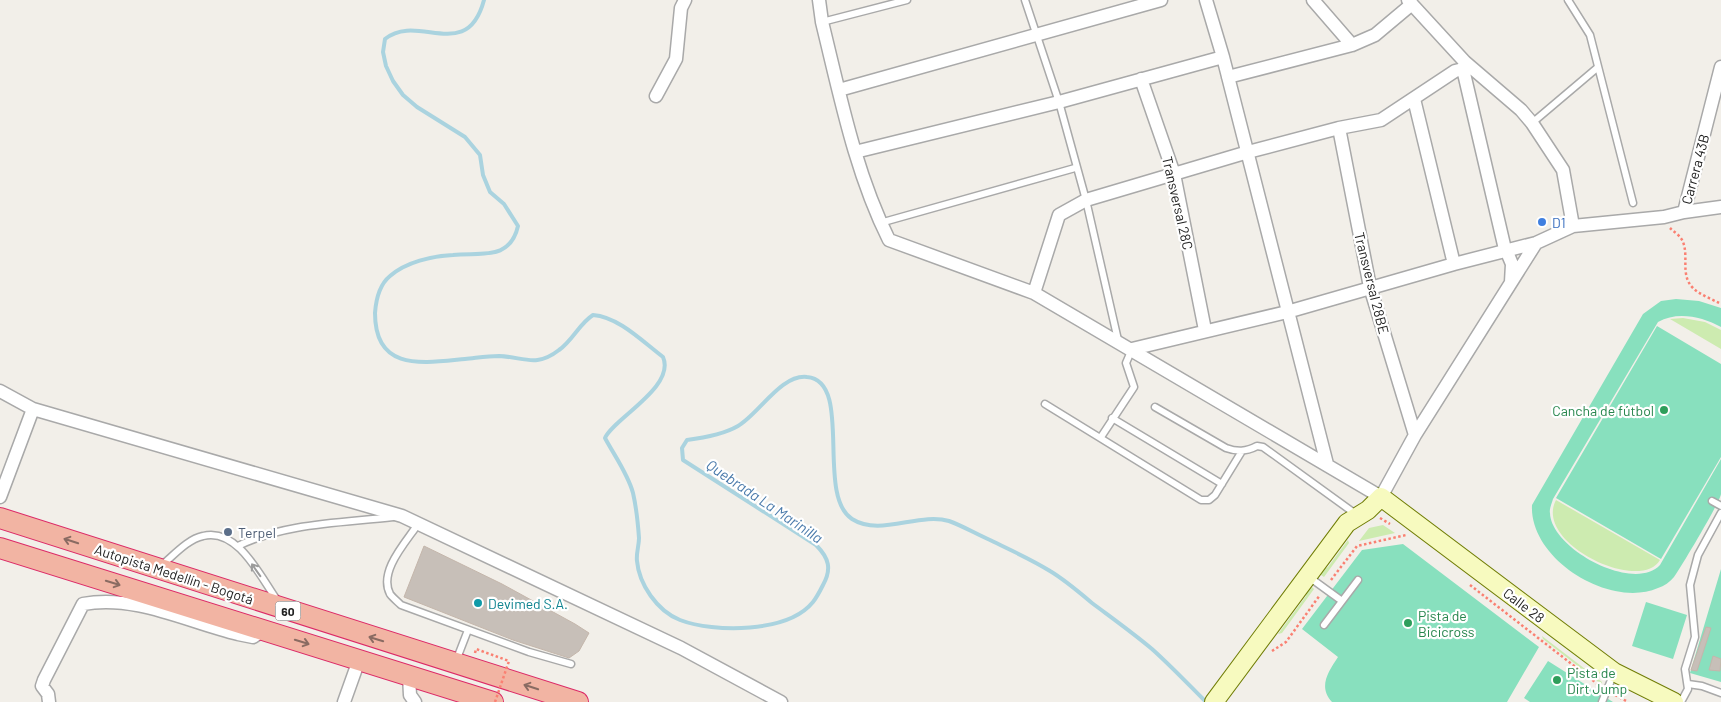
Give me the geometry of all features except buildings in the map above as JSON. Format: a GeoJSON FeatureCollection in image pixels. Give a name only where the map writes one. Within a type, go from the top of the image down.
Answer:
{"type":"FeatureCollection","features":[{"type":"Feature","properties":{"kind":"highway","name":"Autopista Medellín - Bogotá"},"geometry":{"type":"LineString","coordinates":[[0,518],[284,610],[578,702]]}},
{"type":"Feature","properties":{"kind":"highway","name":"Autopista Medellín - Bogotá"},"geometry":{"type":"LineString","coordinates":[[0,548],[494,702]]}},
{"type":"Feature","properties":{"kind":"main road"},"geometry":{"type":"LineString","coordinates":[[1214,702],[1347,523],[1363,513],[1381,497]]}},
{"type":"Feature","properties":{"kind":"main road","name":"Calle 28"},"geometry":{"type":"LineString","coordinates":[[1381,497],[1614,672],[1674,702]]}},
{"type":"Feature","properties":{"kind":"street"},"geometry":{"type":"LineString","coordinates":[[656,96],[676,59],[681,8],[685,0]]}},
{"type":"Feature","properties":{"kind":"street"},"geometry":{"type":"LineString","coordinates":[[819,0],[822,22],[855,152],[880,223],[889,240],[1034,294],[1132,349],[1381,497],[1415,435],[1536,243]]}},
{"type":"Feature","properties":{"kind":"street"},"geometry":{"type":"LineString","coordinates":[[839,90],[1161,0]]}},
{"type":"Feature","properties":{"kind":"street"},"geometry":{"type":"LineString","coordinates":[[1206,0],[1248,152],[1327,464]]}},
{"type":"Feature","properties":{"kind":"street"},"geometry":{"type":"LineString","coordinates":[[1313,0],[1352,45]]}},
{"type":"Feature","properties":{"kind":"street"},"geometry":{"type":"LineString","coordinates":[[1228,77],[1352,45],[1375,34],[1410,2],[1464,65],[1521,110],[1532,123],[1563,170],[1573,226]]}},
{"type":"Feature","properties":{"kind":"street"},"geometry":{"type":"LineString","coordinates":[[855,152],[1059,102],[1223,57]]}},
{"type":"Feature","properties":{"kind":"street"},"geometry":{"type":"LineString","coordinates":[[1034,294],[1059,215],[1086,200],[1248,152],[1339,128],[1380,120],[1464,65]]}},
{"type":"Feature","properties":{"kind":"street"},"geometry":{"type":"LineString","coordinates":[[1464,65],[1513,274],[1510,286]]}},
{"type":"Feature","properties":{"kind":"street","name":"Carrera 43B"},"geometry":{"type":"LineString","coordinates":[[1684,212],[1718,96],[1721,67]]}},
{"type":"Feature","properties":{"kind":"street","name":"Transversal 28C"},"geometry":{"type":"LineString","coordinates":[[1141,79],[1174,174],[1205,330]]}},
{"type":"Feature","properties":{"kind":"street"},"geometry":{"type":"LineString","coordinates":[[1414,99],[1454,264]]}},
{"type":"Feature","properties":{"kind":"street","name":"Transversal 28BE"},"geometry":{"type":"LineString","coordinates":[[1339,128],[1370,287],[1415,435]]}},
{"type":"Feature","properties":{"kind":"street"},"geometry":{"type":"LineString","coordinates":[[1132,349],[1205,330],[1287,312],[1370,287],[1536,243],[1573,226],[1664,217],[1721,207]]}},
{"type":"Feature","properties":{"kind":"street"},"geometry":{"type":"LineString","coordinates":[[0,391],[33,409],[402,516],[681,648],[781,702]]}},
{"type":"Feature","properties":{"kind":"street"},"geometry":{"type":"LineString","coordinates":[[0,497],[33,409]]}},
{"type":"Feature","properties":{"kind":"street"},"geometry":{"type":"LineString","coordinates":[[48,702],[48,694],[42,686],[44,680],[83,604],[103,602],[140,606],[226,631],[253,636],[264,630]]}},
{"type":"Feature","properties":{"kind":"street"},"geometry":{"type":"LineString","coordinates":[[344,702],[358,660]]}},
{"type":"Feature","properties":{"kind":"street"},"geometry":{"type":"LineString","coordinates":[[409,676],[410,695],[415,702]]}},
{"type":"Feature","properties":{"kind":"lane"},"geometry":{"type":"LineString","coordinates":[[822,22],[907,0]]}},
{"type":"Feature","properties":{"kind":"lane"},"geometry":{"type":"LineString","coordinates":[[1025,0],[1059,102],[1075,168],[1086,200],[1118,341]]}},
{"type":"Feature","properties":{"kind":"lane"},"geometry":{"type":"LineString","coordinates":[[1568,0],[1590,34],[1597,68],[1633,203]]}},
{"type":"Feature","properties":{"kind":"lane"},"geometry":{"type":"LineString","coordinates":[[1532,123],[1597,68]]}},
{"type":"Feature","properties":{"kind":"lane"},"geometry":{"type":"LineString","coordinates":[[880,223],[1075,168]]}},
{"type":"Feature","properties":{"kind":"lane"},"geometry":{"type":"LineString","coordinates":[[1101,437],[1134,387],[1126,363],[1132,349]]}},
{"type":"Feature","properties":{"kind":"lane"},"geometry":{"type":"LineString","coordinates":[[1044,404],[1101,437],[1201,500],[1209,500],[1216,495],[1242,451]]}},
{"type":"Feature","properties":{"kind":"lane"},"geometry":{"type":"LineString","coordinates":[[1155,407],[1226,448],[1242,451],[1257,446],[1264,448],[1363,513]]}},
{"type":"Feature","properties":{"kind":"lane"},"geometry":{"type":"LineString","coordinates":[[1112,418],[1222,484]]}},
{"type":"Feature","properties":{"kind":"lane"},"geometry":{"type":"LineString","coordinates":[[1712,501],[1721,506]]}},
{"type":"Feature","properties":{"kind":"lane"},"geometry":{"type":"LineString","coordinates":[[1681,702],[1688,684],[1685,669],[1695,637],[1690,585],[1698,555],[1721,513]]}},
{"type":"Feature","properties":{"kind":"lane"},"geometry":{"type":"LineString","coordinates":[[238,546],[259,536],[285,529],[402,516]]}},
{"type":"Feature","properties":{"kind":"lane"},"geometry":{"type":"LineString","coordinates":[[418,524],[390,569],[388,588],[390,594],[401,605],[528,652],[570,664]]}},
{"type":"Feature","properties":{"kind":"lane"},"geometry":{"type":"LineString","coordinates":[[157,569],[194,540],[204,535],[224,538],[238,546],[284,610]]}},
{"type":"Feature","properties":{"kind":"lane"},"geometry":{"type":"LineString","coordinates":[[1308,576],[1342,601]]}},
{"type":"Feature","properties":{"kind":"lane"},"geometry":{"type":"LineString","coordinates":[[1324,625],[1358,580]]}},
{"type":"Feature","properties":{"kind":"lane"},"geometry":{"type":"LineString","coordinates":[[456,664],[468,630]]}},
{"type":"Feature","properties":{"kind":"lane"},"geometry":{"type":"LineString","coordinates":[[1602,702],[1614,672]]}},
{"type":"Feature","properties":{"kind":"lane"},"geometry":{"type":"LineString","coordinates":[[1688,684],[1702,686],[1721,693]]}},
{"type":"Feature","properties":{"kind":"path"},"geometry":{"type":"LineString","coordinates":[[1666,224],[1682,240],[1686,249],[1685,267],[1689,283],[1698,293],[1721,304]]}},
{"type":"Feature","properties":{"kind":"path"},"geometry":{"type":"LineString","coordinates":[[1363,513],[1391,525]]}},
{"type":"Feature","properties":{"kind":"path"},"geometry":{"type":"LineString","coordinates":[[1398,530],[1413,541]]}},
{"type":"Feature","properties":{"kind":"path"},"geometry":{"type":"LineString","coordinates":[[1466,581],[1608,691],[1628,702]]}},
{"type":"Feature","properties":{"kind":"path"},"geometry":{"type":"LineString","coordinates":[[494,702],[509,661]]}},
{"type":"Feature","properties":{"kind":"green space"},"geometry":{"type":"Polygon","coordinates":[[[1676,299],[1699,301],[1721,308],[1721,327],[1706,320],[1682,316],[1658,322],[1553,499],[1550,508],[1554,527],[1578,553],[1614,570],[1632,574],[1648,572],[1660,565],[1721,459],[1721,494],[1719,500],[1674,577],[1667,584],[1639,593],[1618,591],[1596,585],[1576,575],[1558,561],[1544,544],[1535,525],[1532,505],[1643,314],[1661,301],[1676,299]]]}},
{"type":"Feature","properties":{"kind":"green space"},"geometry":{"type":"Polygon","coordinates":[[[1683,318],[1705,322],[1721,330],[1721,349],[1670,319],[1683,318]]]}},
{"type":"Feature","properties":{"kind":"green space","name":"Cancha de fútbol"},"geometry":{"type":"Polygon","coordinates":[[[1657,326],[1721,364],[1721,457],[1661,559],[1556,498],[1657,326]]]}},
{"type":"Feature","properties":{"kind":"green space"},"geometry":{"type":"Polygon","coordinates":[[[1556,500],[1660,560],[1649,569],[1632,571],[1612,567],[1592,559],[1574,547],[1560,532],[1553,516],[1556,500]]]}},
{"type":"Feature","properties":{"kind":"green space"},"geometry":{"type":"Polygon","coordinates":[[[1383,525],[1395,533],[1359,541],[1369,528],[1383,525]]]}},
{"type":"Feature","properties":{"kind":"green space"},"geometry":{"type":"Polygon","coordinates":[[[1348,540],[1349,543],[1324,577],[1321,575],[1321,571],[1328,567],[1348,540]]]}},
{"type":"Feature","properties":{"kind":"green space","name":"Pista de Bicicross"},"geometry":{"type":"Polygon","coordinates":[[[1403,544],[1539,647],[1507,702],[1332,702],[1328,696],[1325,685],[1326,680],[1338,657],[1302,629],[1362,550],[1403,544]]]}},
{"type":"Feature","properties":{"kind":"green space"},"geometry":{"type":"Polygon","coordinates":[[[1721,569],[1721,682],[1690,673],[1721,569]]]}},
{"type":"Feature","properties":{"kind":"green space"},"geometry":{"type":"Polygon","coordinates":[[[1312,587],[1314,589],[1282,633],[1278,634],[1306,596],[1308,588],[1312,587]]]}},
{"type":"Feature","properties":{"kind":"green space"},"geometry":{"type":"Polygon","coordinates":[[[1646,602],[1687,615],[1673,659],[1632,646],[1646,602]]]}},
{"type":"Feature","properties":{"kind":"green space"},"geometry":{"type":"Polygon","coordinates":[[[1539,625],[1599,671],[1601,675],[1544,632],[1539,625]]]}},
{"type":"Feature","properties":{"kind":"green space"},"geometry":{"type":"Polygon","coordinates":[[[1542,636],[1602,682],[1601,684],[1543,639],[1542,636]]]}},
{"type":"Feature","properties":{"kind":"green space","name":"Pista de Dirt Jump"},"geometry":{"type":"Polygon","coordinates":[[[1548,661],[1613,702],[1530,702],[1524,698],[1548,661]]]}},
{"type":"Feature","properties":{"kind":"waterway","name":"Quebrada La Marinilla"},"geometry":{"type":"LineString","coordinates":[[484,0],[476,19],[466,29],[454,33],[398,32],[385,39],[383,52],[386,66],[393,81],[403,95],[417,107],[465,137],[480,155],[483,175],[490,192],[504,204],[518,226],[514,237],[501,250],[484,254],[428,258],[411,263],[396,271],[386,280],[377,298],[375,313],[377,332],[383,346],[392,355],[404,360],[418,362],[499,356],[530,360],[543,359],[559,350],[593,315],[612,320],[621,325],[663,357],[665,368],[661,380],[642,402],[610,430],[605,438],[624,472],[633,493],[639,538],[638,570],[645,587],[664,610],[680,620],[712,627],[730,628],[769,625],[786,620],[802,612],[820,592],[828,574],[828,564],[824,554],[816,545],[683,460],[682,448],[687,440],[706,437],[738,426],[779,388],[797,378],[807,377],[821,383],[829,398],[832,417],[836,487],[841,506],[852,519],[863,524],[875,526],[925,519],[949,521],[1028,559],[1061,578],[1145,643],[1206,702]]}},
{"type":"Feature","properties":{"kind":"place","name":"D1"},"geometry":{"type":"Point","coordinates":[1542,222]}},
{"type":"Feature","properties":{"kind":"place","name":"Cancha de fútbol"},"geometry":{"type":"Point","coordinates":[1664,410]}},
{"type":"Feature","properties":{"kind":"place","name":"Terpel"},"geometry":{"type":"Point","coordinates":[228,532]}},
{"type":"Feature","properties":{"kind":"place","name":"Devimed S.A."},"geometry":{"type":"Point","coordinates":[478,603]}},
{"type":"Feature","properties":{"kind":"place","name":"Pista de Bicicross"},"geometry":{"type":"Point","coordinates":[1408,623]}},
{"type":"Feature","properties":{"kind":"place","name":"Pista de Dirt Jump"},"geometry":{"type":"Point","coordinates":[1557,680]}}]}
